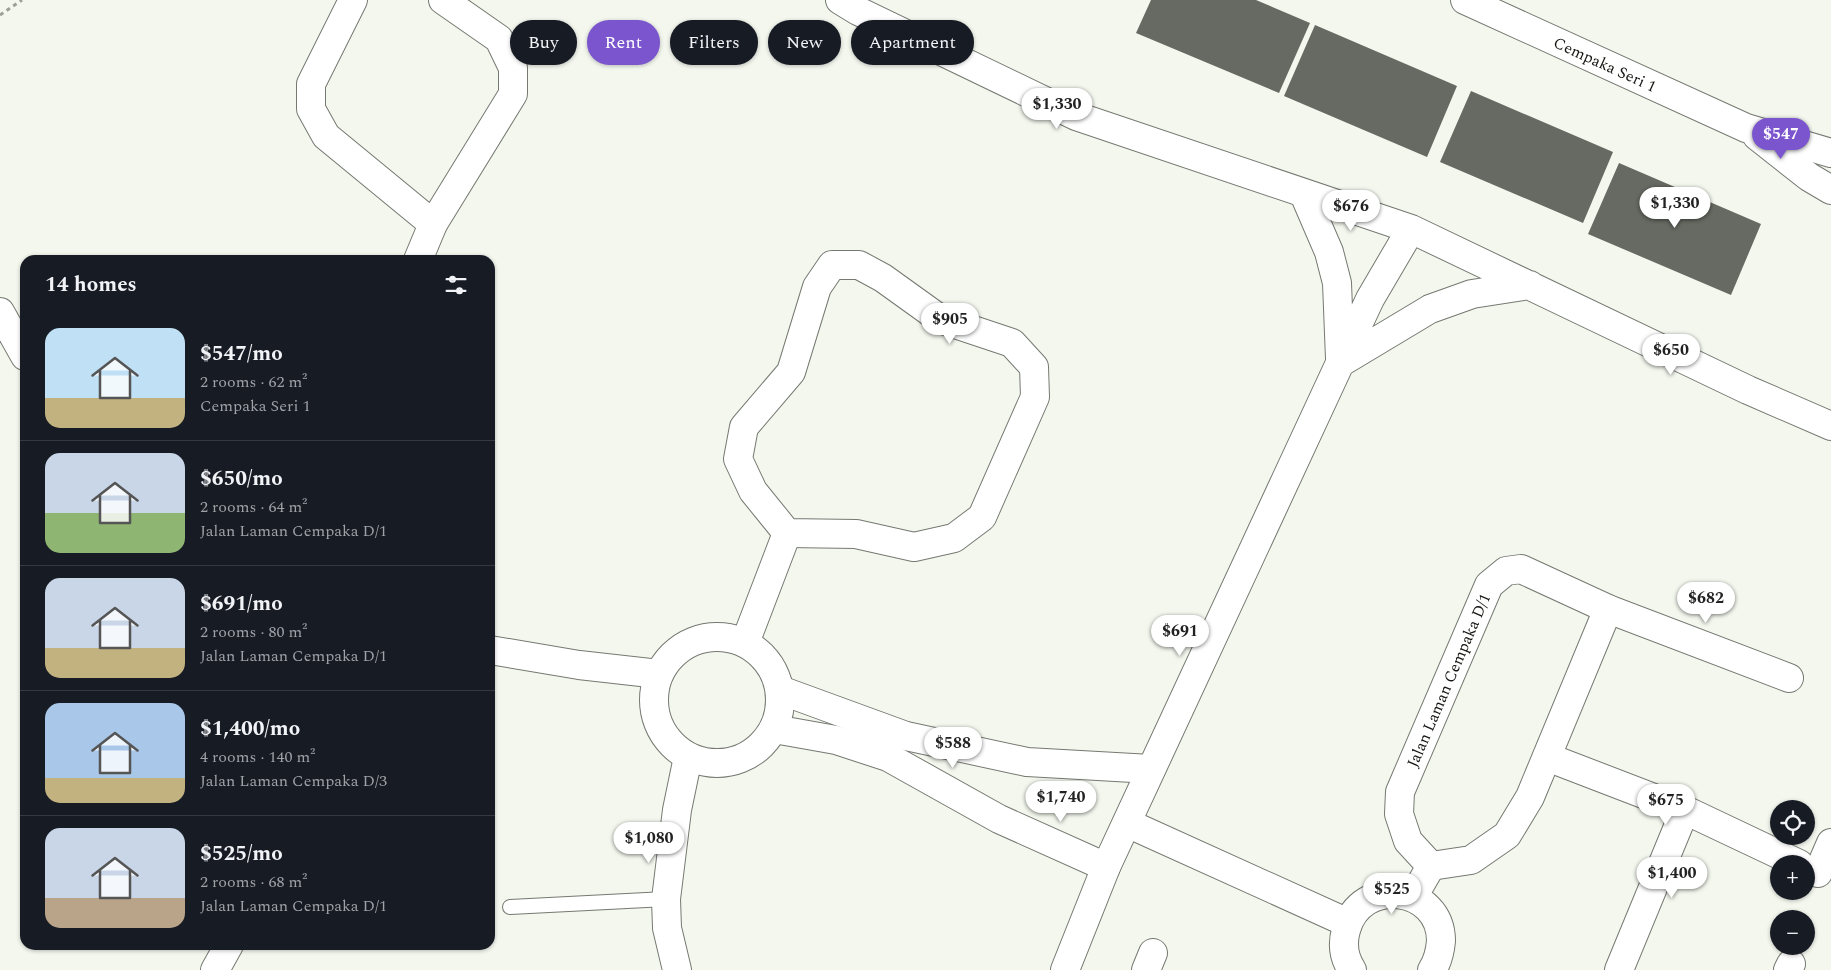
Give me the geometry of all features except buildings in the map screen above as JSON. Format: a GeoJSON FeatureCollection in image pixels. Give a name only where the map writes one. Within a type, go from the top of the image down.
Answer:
{"type":"FeatureCollection","features":[{"type":"Feature","properties":{"kind":"street"},"geometry":{"type":"LineString","coordinates":[[353,0],[311,84],[311,109],[326,136],[433,224]]}},
{"type":"Feature","properties":{"kind":"street"},"geometry":{"type":"LineString","coordinates":[[420,255],[433,224],[513,94],[513,68],[499,39],[444,0]]}},
{"type":"Feature","properties":{"kind":"street"},"geometry":{"type":"LineString","coordinates":[[840,0],[858,11],[1076,116],[1411,229],[1748,390],[1831,426]]}},
{"type":"Feature","properties":{"kind":"street","name":"Cempaka Seri 1"},"geometry":{"type":"LineString","coordinates":[[1465,0],[1746,128],[1831,153]]}},
{"type":"Feature","properties":{"kind":"street","name":"Cempaka Seri 1"},"geometry":{"type":"LineString","coordinates":[[1746,128],[1809,176],[1831,190]]}},
{"type":"Feature","properties":{"kind":"street"},"geometry":{"type":"LineString","coordinates":[[1304,194],[1329,252],[1337,283],[1340,362]]}},
{"type":"Feature","properties":{"kind":"street"},"geometry":{"type":"LineString","coordinates":[[1065,970],[1106,867],[1340,362],[1370,299],[1411,229]]}},
{"type":"Feature","properties":{"kind":"street"},"geometry":{"type":"LineString","coordinates":[[832,265],[859,265],[883,278],[940,319],[1012,343],[1034,367],[1035,397],[982,517],[954,538],[914,547],[856,534],[787,533],[753,492],[738,459],[744,427],[791,372],[817,287],[832,265]]}},
{"type":"Feature","properties":{"kind":"street"},"geometry":{"type":"LineString","coordinates":[[1340,362],[1430,309],[1472,294],[1530,285]]}},
{"type":"Feature","properties":{"kind":"street"},"geometry":{"type":"LineString","coordinates":[[0,312],[20,347]]}},
{"type":"Feature","properties":{"kind":"street"},"geometry":{"type":"LineString","coordinates":[[745,643],[787,533]]}},
{"type":"Feature","properties":{"kind":"street","name":"Jalan Laman Cempaka D/1"},"geometry":{"type":"LineString","coordinates":[[1431,866],[1408,841],[1399,814],[1400,792],[1489,585],[1506,571],[1520,569],[1608,609],[1789,678]]}},
{"type":"Feature","properties":{"kind":"street"},"geometry":{"type":"LineString","coordinates":[[1413,897],[1431,866],[1470,860],[1507,835],[1530,798],[1608,609]]}},
{"type":"Feature","properties":{"kind":"street"},"geometry":{"type":"LineString","coordinates":[[726,637],[745,643],[762,655],[774,670],[780,690],[780,710],[774,729],[762,745],[746,757],[727,763],[707,763],[688,757],[672,746],[661,730],[654,712],[653,693],[659,674],[670,658],[686,644],[706,638],[726,637]]}},
{"type":"Feature","properties":{"kind":"street"},"geometry":{"type":"LineString","coordinates":[[495,650],[579,665],[659,674]]}},
{"type":"Feature","properties":{"kind":"street"},"geometry":{"type":"LineString","coordinates":[[780,690],[906,736],[1027,762],[1152,769]]}},
{"type":"Feature","properties":{"kind":"street"},"geometry":{"type":"LineString","coordinates":[[774,729],[836,740],[888,757],[999,819],[1106,867]]}},
{"type":"Feature","properties":{"kind":"street"},"geometry":{"type":"LineString","coordinates":[[678,970],[667,928],[666,899],[677,810],[688,757]]}},
{"type":"Feature","properties":{"kind":"street"},"geometry":{"type":"LineString","coordinates":[[1547,757],[1684,810],[1782,855]]}},
{"type":"Feature","properties":{"kind":"street"},"geometry":{"type":"LineString","coordinates":[[1619,970],[1684,810]]}},
{"type":"Feature","properties":{"kind":"street"},"geometry":{"type":"LineString","coordinates":[[1128,823],[1348,923]]}},
{"type":"Feature","properties":{"kind":"street"},"geometry":{"type":"LineString","coordinates":[[1815,868],[1831,843]]}},
{"type":"Feature","properties":{"kind":"street"},"geometry":{"type":"LineString","coordinates":[[1352,970],[1344,953],[1344,938],[1348,923],[1356,910],[1368,900],[1382,894],[1398,894],[1413,897],[1426,906],[1436,918],[1441,934],[1437,968]]}},
{"type":"Feature","properties":{"kind":"street"},"geometry":{"type":"LineString","coordinates":[[215,970],[226,950]]}},
{"type":"Feature","properties":{"kind":"lane"},"geometry":{"type":"LineString","coordinates":[[510,907],[666,899]]}},
{"type":"Feature","properties":{"kind":"path"},"geometry":{"type":"LineString","coordinates":[[0,15],[22,0]]}}]}
